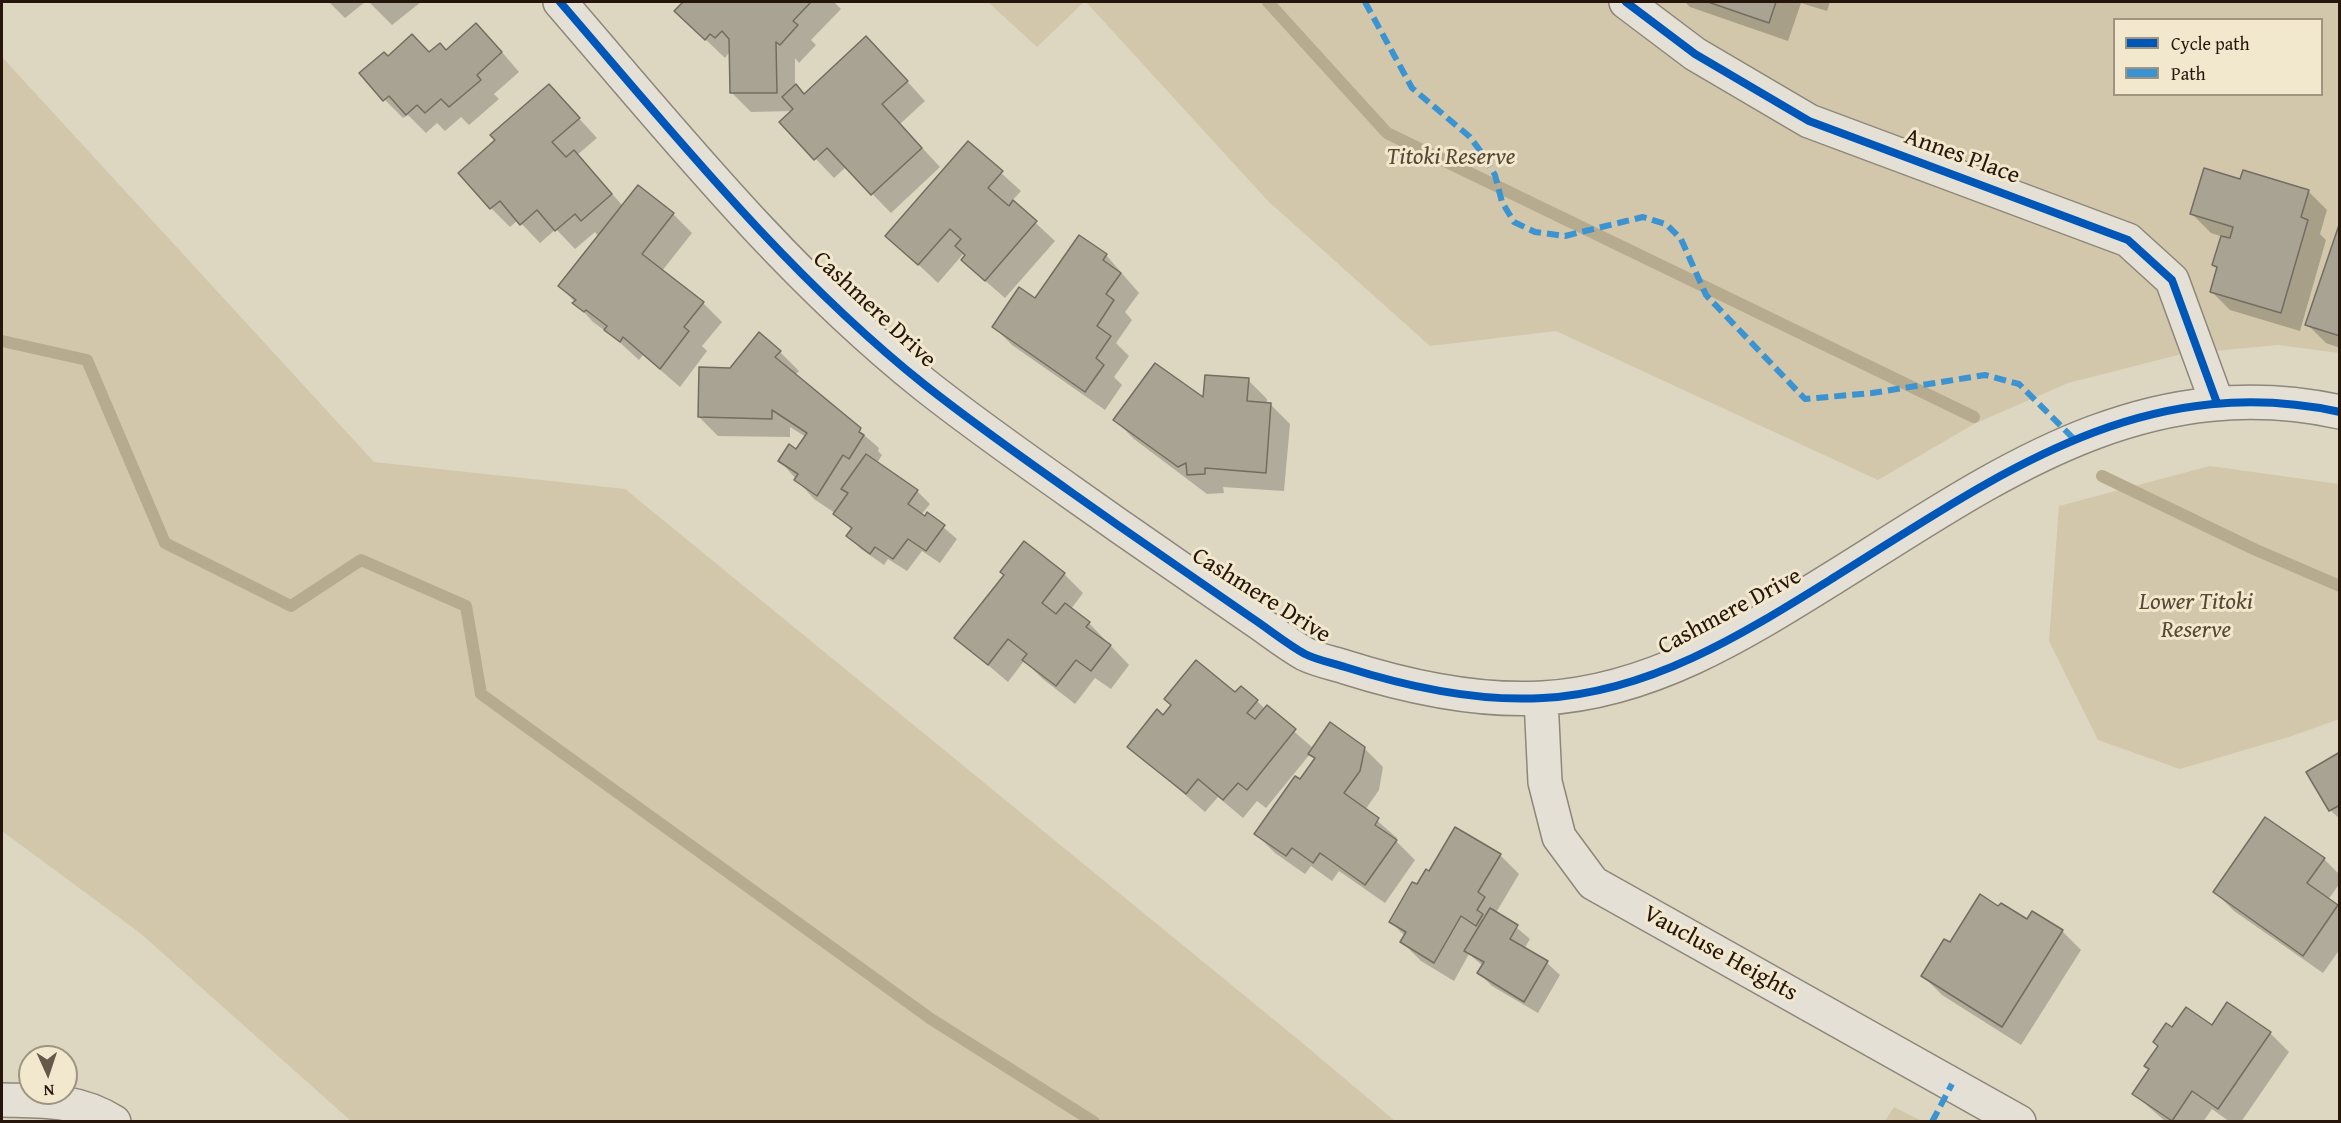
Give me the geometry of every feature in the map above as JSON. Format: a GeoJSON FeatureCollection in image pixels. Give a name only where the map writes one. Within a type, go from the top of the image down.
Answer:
{"type":"FeatureCollection","features":[{"type":"Feature","properties":{"kind":"street","name":"Cashmere Drive"},"geometry":{"type":"LineString","coordinates":[[560,2],[730,196],[826,297],[923,383],[1060,484],[1308,656],[1385,680],[1452,694],[1541,699],[1590,692],[1648,676],[1694,659],[1752,628],[2008,469],[2136,416],[2217,403],[2293,402],[2340,412]]}},
{"type":"Feature","properties":{"kind":"street","name":"Annes Place"},"geometry":{"type":"LineString","coordinates":[[1626,2],[1695,54],[1809,122],[2128,240],[2172,279],[2217,403]]}},
{"type":"Feature","properties":{"kind":"street","name":"Vaucluse Heights"},"geometry":{"type":"LineString","coordinates":[[1541,699],[1545,782],[1559,837],[1593,883],[2019,1122]]}},
{"type":"Feature","properties":{"kind":"street"},"geometry":{"type":"LineString","coordinates":[[2,1100],[60,1101],[80,1105],[114,1122]]}},
{"type":"Feature","properties":{"kind":"green space"},"geometry":{"type":"Polygon","coordinates":[[[988,2],[1084,2],[1037,47],[988,2]]]}},
{"type":"Feature","properties":{"kind":"green space","name":"Titoki Reserve"},"geometry":{"type":"Polygon","coordinates":[[[1086,2],[2339,2],[2339,353],[2278,345],[2182,354],[2068,383],[1974,424],[1878,480],[1556,331],[1430,346],[1268,201],[1086,2]]]}},
{"type":"Feature","properties":{"kind":"green space"},"geometry":{"type":"Polygon","coordinates":[[[2,57],[374,462],[625,489],[1395,1121],[351,1121],[140,933],[2,831],[2,57]]]}},
{"type":"Feature","properties":{"kind":"green space","name":"Lower Titoki Reserve"},"geometry":{"type":"Polygon","coordinates":[[[2210,466],[2339,484],[2339,719],[2292,736],[2180,769],[2098,740],[2049,641],[2059,506],[2210,466]]]}},
{"type":"Feature","properties":{"kind":"green space"},"geometry":{"type":"Polygon","coordinates":[[[1894,1107],[1922,1121],[1885,1121],[1894,1107]]]}},
{"type":"Feature","properties":{"kind":"building"},"geometry":{"type":"Polygon","coordinates":[[[683,2],[811,2],[793,21],[798,25],[780,45],[776,42],[777,93],[730,93],[729,39],[722,31],[715,38],[710,34],[705,40],[674,11],[683,2]]]}},
{"type":"Feature","properties":{"kind":"building"},"geometry":{"type":"Polygon","coordinates":[[[1708,2],[1776,2],[1769,23],[1708,2]]]}},
{"type":"Feature","properties":{"kind":"building"},"geometry":{"type":"Polygon","coordinates":[[[476,23],[502,52],[477,75],[481,80],[449,107],[441,99],[425,113],[417,105],[406,115],[389,96],[383,101],[359,73],[384,52],[388,56],[412,34],[429,52],[440,43],[446,50],[476,23]]]}},
{"type":"Feature","properties":{"kind":"building"},"geometry":{"type":"Polygon","coordinates":[[[866,36],[908,81],[882,104],[922,148],[871,195],[827,148],[814,160],[779,122],[793,109],[782,97],[796,84],[804,94],[866,36]]]}},
{"type":"Feature","properties":{"kind":"building"},"geometry":{"type":"Polygon","coordinates":[[[549,84],[580,118],[552,142],[566,157],[574,150],[612,194],[581,221],[575,214],[555,231],[537,210],[520,225],[500,201],[490,209],[458,173],[495,140],[490,135],[549,84]]]}},
{"type":"Feature","properties":{"kind":"building"},"geometry":{"type":"Polygon","coordinates":[[[968,141],[1003,171],[988,188],[1009,206],[1013,200],[1037,221],[985,281],[961,260],[965,255],[955,246],[961,239],[950,229],[918,265],[885,236],[968,141]]]}},
{"type":"Feature","properties":{"kind":"building"},"geometry":{"type":"Polygon","coordinates":[[[2204,168],[2240,179],[2243,170],[2309,190],[2301,217],[2308,220],[2281,313],[2210,292],[2217,267],[2212,265],[2221,236],[2230,238],[2233,227],[2190,214],[2204,168]]]}},
{"type":"Feature","properties":{"kind":"building"},"geometry":{"type":"Polygon","coordinates":[[[638,185],[674,213],[642,254],[704,302],[684,327],[689,331],[660,369],[623,337],[620,342],[604,330],[607,326],[586,310],[584,312],[572,303],[576,300],[558,286],[638,185]]]}},
{"type":"Feature","properties":{"kind":"building"},"geometry":{"type":"Polygon","coordinates":[[[2340,222],[2340,336],[2305,325],[2340,222]]]}},
{"type":"Feature","properties":{"kind":"building"},"geometry":{"type":"Polygon","coordinates":[[[1079,235],[1107,254],[1103,260],[1121,273],[1106,294],[1114,300],[1097,326],[1111,336],[1096,358],[1104,365],[1085,392],[992,327],[1019,287],[1035,298],[1079,235]]]}},
{"type":"Feature","properties":{"kind":"building"},"geometry":{"type":"Polygon","coordinates":[[[759,332],[781,351],[775,357],[861,428],[859,432],[864,435],[849,459],[843,455],[817,496],[794,480],[798,474],[778,461],[789,444],[796,449],[807,433],[772,410],[772,419],[698,417],[699,367],[730,368],[759,332]]]}},
{"type":"Feature","properties":{"kind":"building"},"geometry":{"type":"Polygon","coordinates":[[[1155,363],[1203,397],[1205,375],[1249,378],[1247,401],[1271,403],[1266,473],[1205,468],[1205,474],[1187,475],[1186,463],[1178,467],[1113,420],[1155,363]]]}},
{"type":"Feature","properties":{"kind":"building"},"geometry":{"type":"Polygon","coordinates":[[[866,454],[918,490],[908,504],[925,516],[927,512],[945,525],[926,551],[908,539],[893,559],[875,547],[870,554],[846,536],[852,528],[833,514],[848,493],[841,489],[866,454]]]}},
{"type":"Feature","properties":{"kind":"building"},"geometry":{"type":"Polygon","coordinates":[[[1024,541],[1065,573],[1042,603],[1056,614],[1065,603],[1090,622],[1086,627],[1111,645],[1091,671],[1076,660],[1056,686],[1022,660],[1027,654],[1008,639],[988,665],[954,638],[1004,575],[1000,572],[1024,541]]]}},
{"type":"Feature","properties":{"kind":"building"},"geometry":{"type":"Polygon","coordinates":[[[1196,660],[1235,692],[1241,686],[1258,700],[1247,713],[1255,719],[1267,705],[1296,729],[1247,790],[1238,783],[1223,800],[1198,779],[1186,794],[1127,747],[1157,709],[1163,715],[1171,705],[1164,699],[1196,660]]]}},
{"type":"Feature","properties":{"kind":"building"},"geometry":{"type":"Polygon","coordinates":[[[1330,722],[1365,747],[1360,771],[1344,793],[1379,818],[1375,825],[1397,840],[1365,885],[1320,853],[1313,863],[1292,848],[1286,856],[1254,834],[1295,776],[1300,779],[1315,758],[1308,754],[1330,722]]]}},
{"type":"Feature","properties":{"kind":"building"},"geometry":{"type":"Polygon","coordinates":[[[2340,752],[2340,805],[2329,811],[2306,772],[2340,752]]]}},
{"type":"Feature","properties":{"kind":"building"},"geometry":{"type":"Polygon","coordinates":[[[2265,817],[2325,858],[2307,883],[2338,905],[2303,956],[2213,892],[2265,817]]]}},
{"type":"Feature","properties":{"kind":"building"},"geometry":{"type":"Polygon","coordinates":[[[1455,827],[1501,854],[1478,892],[1485,897],[1477,910],[1483,914],[1476,926],[1461,916],[1434,963],[1400,942],[1406,932],[1389,922],[1412,882],[1417,884],[1426,869],[1429,871],[1455,827]]]}},
{"type":"Feature","properties":{"kind":"building"},"geometry":{"type":"Polygon","coordinates":[[[1980,894],[1998,906],[2001,903],[2027,919],[2032,911],[2063,930],[2002,1027],[1921,976],[1944,939],[1950,942],[1980,894]]]}},
{"type":"Feature","properties":{"kind":"building"},"geometry":{"type":"Polygon","coordinates":[[[1490,908],[1518,925],[1510,939],[1548,961],[1524,1002],[1477,973],[1484,962],[1464,951],[1490,908]]]}},
{"type":"Feature","properties":{"kind":"building"},"geometry":{"type":"Polygon","coordinates":[[[2227,1002],[2271,1032],[2218,1109],[2192,1091],[2172,1121],[2132,1094],[2149,1069],[2144,1066],[2158,1046],[2153,1042],[2166,1023],[2172,1027],[2186,1007],[2212,1025],[2227,1002]]]}},
{"type":"Feature","properties":{"kind":"waterway"},"geometry":{"type":"LineString","coordinates":[[1268,2],[1387,133],[1974,417]]}},
{"type":"Feature","properties":{"kind":"waterway"},"geometry":{"type":"LineString","coordinates":[[2,341],[87,360],[165,543],[291,606],[361,560],[466,606],[481,694],[931,1019],[1094,1122]]}},
{"type":"Feature","properties":{"kind":"waterway"},"geometry":{"type":"LineString","coordinates":[[2102,476],[2256,550],[2340,586]]}},
{"type":"Feature","properties":{"kind":"marked path"},"geometry":{"type":"LineString","coordinates":[[1365,2],[1412,88],[1470,137],[1481,152],[1495,175],[1502,202],[1514,222],[1535,232],[1565,236],[1643,217],[1666,224],[1681,239],[1706,295],[1805,399],[1872,393],[1985,375],[2019,384],[2075,440]]}},
{"type":"Feature","properties":{"kind":"marked path"},"geometry":{"type":"LineString","coordinates":[[1932,1122],[1952,1084]]}},
{"type":"Feature","properties":{"kind":"cycle path"},"geometry":{"type":"LineString","coordinates":[[560,2],[733,202],[826,297],[925,385],[1022,458],[1298,650],[1320,660],[1418,687],[1442,692],[1518,699],[1583,693],[1621,685],[1695,657],[1730,639],[1765,620],[1952,504],[2011,470],[2072,441],[2134,419],[2199,406],[2267,403],[2340,412]]}},
{"type":"Feature","properties":{"kind":"cycle path"},"geometry":{"type":"LineString","coordinates":[[1626,2],[1695,54],[1809,121],[2128,240],[2172,280],[2217,403]]}}]}
